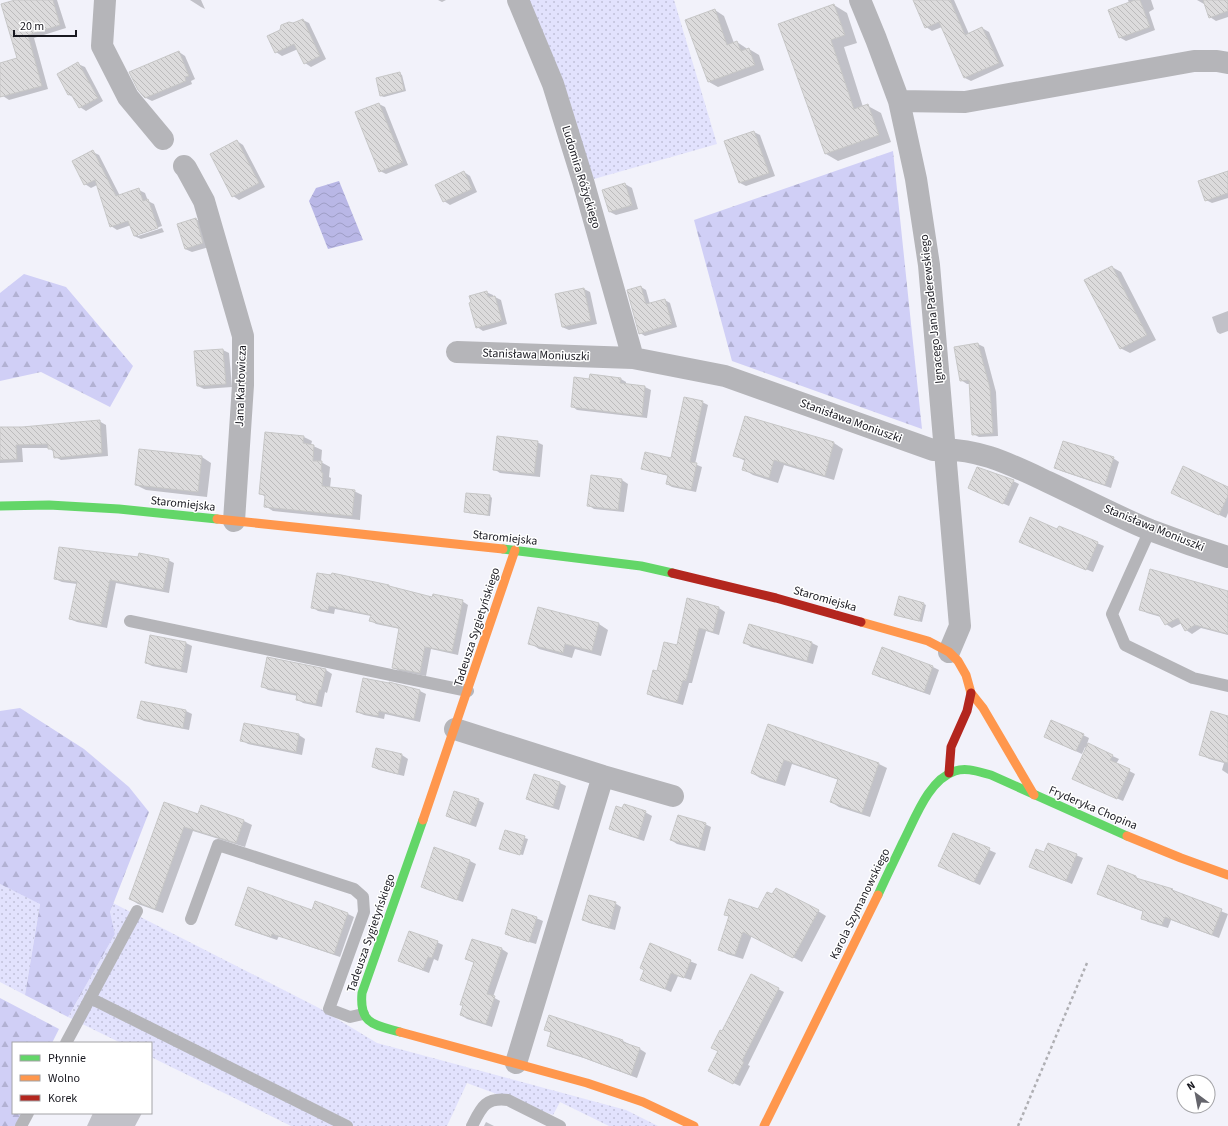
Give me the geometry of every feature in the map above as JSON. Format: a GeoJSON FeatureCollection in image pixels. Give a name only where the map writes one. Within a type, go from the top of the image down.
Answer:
{"type":"FeatureCollection","features":[{"type":"Feature","properties":{"kind":"street"},"geometry":{"type":"LineString","coordinates":[[105,0],[102,46],[128,97],[163,139]]}},
{"type":"Feature","properties":{"kind":"street","name":"Ludomira Różyckiego"},"geometry":{"type":"LineString","coordinates":[[518,0],[553,84],[583,182],[633,358]]}},
{"type":"Feature","properties":{"kind":"street","name":"Ignacego Jana Paderewskiego"},"geometry":{"type":"LineString","coordinates":[[860,0],[899,102],[916,179],[929,265],[960,626],[949,652]]}},
{"type":"Feature","properties":{"kind":"street"},"geometry":{"type":"LineString","coordinates":[[899,102],[965,102],[1194,61],[1217,61],[1228,63]]}},
{"type":"Feature","properties":{"kind":"street","name":"Jana Karłowicza"},"geometry":{"type":"LineString","coordinates":[[184,166],[204,201],[242,336],[243,385],[234,521]]}},
{"type":"Feature","properties":{"kind":"street","name":"Stanisława Moniuszki"},"geometry":{"type":"LineString","coordinates":[[457,352],[633,358],[725,376],[933,450],[946,449],[976,452],[1012,465],[1150,530],[1228,557]]}},
{"type":"Feature","properties":{"kind":"street","name":"Staromiejska"},"geometry":{"type":"LineString","coordinates":[[0,506],[49,505],[119,509],[515,550],[641,566],[693,577],[776,598],[928,641],[949,652],[958,661],[966,675],[971,694]]}},
{"type":"Feature","properties":{"kind":"street","name":"Tadeusza Sygietyńskiego"},"geometry":{"type":"LineString","coordinates":[[363,1014],[360,1004],[362,993],[455,729],[515,550]]}},
{"type":"Feature","properties":{"kind":"street"},"geometry":{"type":"LineString","coordinates":[[948,773],[951,747],[967,711],[971,694]]}},
{"type":"Feature","properties":{"kind":"street"},"geometry":{"type":"LineString","coordinates":[[971,694],[983,708],[1034,795]]}},
{"type":"Feature","properties":{"kind":"street"},"geometry":{"type":"LineString","coordinates":[[455,729],[603,776],[673,796]]}},
{"type":"Feature","properties":{"kind":"street","name":"Fryderyka Chopina"},"geometry":{"type":"LineString","coordinates":[[948,773],[960,770],[976,770],[1165,852],[1228,875]]}},
{"type":"Feature","properties":{"kind":"street","name":"Karola Szymanowskiego"},"geometry":{"type":"LineString","coordinates":[[764,1126],[924,800],[939,780],[948,773]]}},
{"type":"Feature","properties":{"kind":"street"},"geometry":{"type":"LineString","coordinates":[[516,1063],[603,776]]}},
{"type":"Feature","properties":{"kind":"street"},"geometry":{"type":"LineString","coordinates":[[363,1014],[367,1020],[376,1025],[587,1083],[636,1100],[694,1126]]}},
{"type":"Feature","properties":{"kind":"lane"},"geometry":{"type":"LineString","coordinates":[[1150,530],[1112,614],[1125,645],[1193,678],[1228,686]]}},
{"type":"Feature","properties":{"kind":"lane"},"geometry":{"type":"LineString","coordinates":[[130,621],[468,691]]}},
{"type":"Feature","properties":{"kind":"lane"},"geometry":{"type":"LineString","coordinates":[[191,919],[218,845],[354,889],[363,897],[364,912],[329,1009],[350,1017],[363,1014]]}},
{"type":"Feature","properties":{"kind":"lane"},"geometry":{"type":"LineString","coordinates":[[67,1042],[137,911]]}},
{"type":"Feature","properties":{"kind":"lane"},"geometry":{"type":"LineString","coordinates":[[90,998],[347,1126]]}},
{"type":"Feature","properties":{"kind":"lane"},"geometry":{"type":"LineString","coordinates":[[472,1126],[481,1109],[488,1102],[499,1099],[508,1100],[560,1126]]}},
{"type":"Feature","properties":{"kind":"lane"},"geometry":{"type":"LineString","coordinates":[[21,1126],[27,1114]]}},
{"type":"Feature","properties":{"kind":"path"},"geometry":{"type":"LineString","coordinates":[[1018,1126],[1087,963]]}},
{"type":"Feature","properties":{"kind":"shaded area"},"geometry":{"type":"Polygon","coordinates":[[[526,0],[674,0],[717,144],[594,179],[526,0]]]}},
{"type":"Feature","properties":{"kind":"shaded area"},"geometry":{"type":"Polygon","coordinates":[[[0,884],[40,903],[25,995],[0,982],[0,884]]]}},
{"type":"Feature","properties":{"kind":"shaded area"},"geometry":{"type":"Polygon","coordinates":[[[113,903],[319,1008],[377,1043],[626,1110],[658,1126],[609,1126],[560,1102],[553,1115],[467,1083],[447,1126],[291,1126],[152,1057],[152,1042],[119,1042],[68,1017],[115,934],[110,913],[113,903]]]}},
{"type":"Feature","properties":{"kind":"green space"},"geometry":{"type":"Polygon","coordinates":[[[893,151],[922,429],[732,361],[694,220],[893,151]]]}},
{"type":"Feature","properties":{"kind":"green space"},"geometry":{"type":"Polygon","coordinates":[[[24,274],[66,287],[133,366],[110,407],[41,372],[0,381],[0,293],[24,274]]]}},
{"type":"Feature","properties":{"kind":"green space"},"geometry":{"type":"Polygon","coordinates":[[[20,708],[84,749],[129,787],[149,812],[110,912],[115,934],[68,1017],[25,995],[40,904],[0,884],[0,711],[20,708]]]}},
{"type":"Feature","properties":{"kind":"green space"},"geometry":{"type":"Polygon","coordinates":[[[0,998],[59,1029],[52,1042],[12,1042],[12,1114],[21,1114],[16,1126],[0,1126],[0,998]]]}},
{"type":"Feature","properties":{"kind":"water"},"geometry":{"type":"Polygon","coordinates":[[[339,181],[363,240],[328,249],[309,201],[316,188],[339,181]]]}},
{"type":"Feature","properties":{"kind":"building"},"geometry":{"type":"Polygon","coordinates":[[[15,0],[53,0],[60,25],[28,35],[42,86],[0,97],[0,63],[17,58],[1,4],[15,0]]]}},
{"type":"Feature","properties":{"kind":"building"},"geometry":{"type":"Polygon","coordinates":[[[913,0],[950,0],[965,35],[982,27],[999,63],[964,78],[939,22],[925,28],[913,0]]]}},
{"type":"Feature","properties":{"kind":"building"},"geometry":{"type":"Polygon","coordinates":[[[1135,0],[1140,0],[1150,27],[1119,38],[1108,10],[1135,0]]]}},
{"type":"Feature","properties":{"kind":"building"},"geometry":{"type":"Polygon","coordinates":[[[1203,0],[1228,0],[1228,11],[1209,18],[1203,0]]]}},
{"type":"Feature","properties":{"kind":"building"},"geometry":{"type":"Polygon","coordinates":[[[834,4],[845,35],[831,40],[854,109],[868,104],[879,135],[825,154],[778,24],[834,4]]]}},
{"type":"Feature","properties":{"kind":"building"},"geometry":{"type":"Polygon","coordinates":[[[715,9],[727,45],[737,41],[741,51],[749,48],[755,65],[708,82],[685,20],[715,9]]]}},
{"type":"Feature","properties":{"kind":"building"},"geometry":{"type":"Polygon","coordinates":[[[303,19],[320,56],[304,64],[294,44],[275,53],[267,36],[280,30],[281,25],[289,22],[293,23],[303,19]]]}},
{"type":"Feature","properties":{"kind":"building"},"geometry":{"type":"Polygon","coordinates":[[[179,51],[189,76],[185,77],[186,81],[145,98],[138,90],[129,72],[179,51]]]}},
{"type":"Feature","properties":{"kind":"building"},"geometry":{"type":"Polygon","coordinates":[[[78,62],[98,98],[79,108],[71,94],[68,95],[57,74],[78,62]]]}},
{"type":"Feature","properties":{"kind":"building"},"geometry":{"type":"Polygon","coordinates":[[[400,72],[404,90],[380,96],[376,78],[400,72]]]}},
{"type":"Feature","properties":{"kind":"building"},"geometry":{"type":"Polygon","coordinates":[[[379,103],[403,162],[379,172],[355,112],[379,103]]]}},
{"type":"Feature","properties":{"kind":"building"},"geometry":{"type":"Polygon","coordinates":[[[754,131],[769,173],[739,183],[724,141],[754,131]]]}},
{"type":"Feature","properties":{"kind":"building"},"geometry":{"type":"Polygon","coordinates":[[[237,140],[259,183],[232,197],[210,154],[237,140]]]}},
{"type":"Feature","properties":{"kind":"building"},"geometry":{"type":"Polygon","coordinates":[[[93,150],[116,196],[139,188],[143,201],[148,199],[158,228],[134,236],[128,221],[110,227],[95,180],[84,185],[72,161],[93,150]]]}},
{"type":"Feature","properties":{"kind":"building"},"geometry":{"type":"Polygon","coordinates":[[[464,171],[472,189],[443,202],[435,185],[464,171]]]}},
{"type":"Feature","properties":{"kind":"building"},"geometry":{"type":"Polygon","coordinates":[[[1228,171],[1228,193],[1205,201],[1198,181],[1228,171]]]}},
{"type":"Feature","properties":{"kind":"building"},"geometry":{"type":"Polygon","coordinates":[[[625,183],[632,205],[609,212],[602,190],[625,183]]]}},
{"type":"Feature","properties":{"kind":"building"},"geometry":{"type":"Polygon","coordinates":[[[196,218],[203,243],[185,249],[177,224],[196,218]]]}},
{"type":"Feature","properties":{"kind":"building"},"geometry":{"type":"Polygon","coordinates":[[[1112,266],[1147,335],[1120,349],[1084,280],[1112,266]]]}},
{"type":"Feature","properties":{"kind":"building"},"geometry":{"type":"Polygon","coordinates":[[[641,286],[646,304],[665,299],[672,324],[639,334],[627,290],[641,286]]]}},
{"type":"Feature","properties":{"kind":"building"},"geometry":{"type":"Polygon","coordinates":[[[584,288],[591,321],[562,327],[555,294],[584,288]]]}},
{"type":"Feature","properties":{"kind":"building"},"geometry":{"type":"Polygon","coordinates":[[[487,291],[488,297],[495,296],[502,321],[476,328],[469,303],[471,302],[469,296],[487,291]]]}},
{"type":"Feature","properties":{"kind":"building"},"geometry":{"type":"Polygon","coordinates":[[[978,343],[990,388],[993,433],[972,435],[969,380],[960,381],[954,347],[978,343]]]}},
{"type":"Feature","properties":{"kind":"building"},"geometry":{"type":"Polygon","coordinates":[[[223,349],[226,384],[197,386],[194,351],[223,349]]]}},
{"type":"Feature","properties":{"kind":"building"},"geometry":{"type":"Polygon","coordinates":[[[590,374],[621,378],[620,383],[645,386],[642,416],[571,407],[574,377],[589,379],[590,374]]]}},
{"type":"Feature","properties":{"kind":"building"},"geometry":{"type":"Polygon","coordinates":[[[684,397],[703,401],[690,462],[697,463],[691,490],[666,484],[668,475],[641,469],[645,452],[671,458],[684,397]]]}},
{"type":"Feature","properties":{"kind":"building"},"geometry":{"type":"Polygon","coordinates":[[[745,416],[834,442],[825,476],[774,460],[769,478],[742,470],[745,459],[733,456],[745,416]]]}},
{"type":"Feature","properties":{"kind":"building"},"geometry":{"type":"Polygon","coordinates":[[[100,420],[102,453],[54,458],[53,449],[48,449],[48,444],[16,445],[17,459],[0,460],[0,427],[22,427],[100,420]]]}},
{"type":"Feature","properties":{"kind":"building"},"geometry":{"type":"Polygon","coordinates":[[[265,432],[304,436],[303,443],[314,445],[313,461],[322,461],[322,486],[355,490],[352,516],[264,507],[265,495],[259,494],[265,432]]]}},
{"type":"Feature","properties":{"kind":"building"},"geometry":{"type":"Polygon","coordinates":[[[497,436],[538,441],[534,474],[493,470],[497,436]]]}},
{"type":"Feature","properties":{"kind":"building"},"geometry":{"type":"Polygon","coordinates":[[[1063,441],[1114,457],[1105,485],[1054,468],[1063,441]]]}},
{"type":"Feature","properties":{"kind":"building"},"geometry":{"type":"Polygon","coordinates":[[[139,449],[202,456],[198,492],[135,485],[139,449]]]}},
{"type":"Feature","properties":{"kind":"building"},"geometry":{"type":"Polygon","coordinates":[[[1183,466],[1228,487],[1228,496],[1219,515],[1171,493],[1183,466]]]}},
{"type":"Feature","properties":{"kind":"building"},"geometry":{"type":"Polygon","coordinates":[[[977,467],[1014,480],[1003,504],[968,488],[977,467]]]}},
{"type":"Feature","properties":{"kind":"building"},"geometry":{"type":"Polygon","coordinates":[[[591,475],[622,479],[618,510],[587,506],[591,475]]]}},
{"type":"Feature","properties":{"kind":"building"},"geometry":{"type":"Polygon","coordinates":[[[466,493],[490,495],[488,515],[464,512],[466,493]]]}},
{"type":"Feature","properties":{"kind":"building"},"geometry":{"type":"Polygon","coordinates":[[[1030,517],[1057,529],[1059,526],[1098,542],[1086,570],[1019,542],[1030,517]]]}},
{"type":"Feature","properties":{"kind":"building"},"geometry":{"type":"Polygon","coordinates":[[[59,547],[138,557],[139,553],[169,559],[163,590],[110,580],[101,625],[69,619],[77,582],[54,579],[59,547]]]}},
{"type":"Feature","properties":{"kind":"building"},"geometry":{"type":"Polygon","coordinates":[[[1150,569],[1228,591],[1228,634],[1195,625],[1185,631],[1178,618],[1165,625],[1159,615],[1139,610],[1150,569]]]}},
{"type":"Feature","properties":{"kind":"building"},"geometry":{"type":"Polygon","coordinates":[[[317,573],[331,575],[332,573],[389,585],[432,597],[433,594],[463,600],[452,652],[425,647],[420,673],[392,668],[399,628],[369,621],[371,615],[329,606],[328,611],[311,608],[317,573]]]}},
{"type":"Feature","properties":{"kind":"building"},"geometry":{"type":"Polygon","coordinates":[[[899,596],[924,603],[919,621],[894,615],[899,596]]]}},
{"type":"Feature","properties":{"kind":"building"},"geometry":{"type":"Polygon","coordinates":[[[687,598],[719,607],[713,632],[699,628],[686,681],[683,680],[677,702],[647,694],[653,670],[657,671],[664,642],[677,645],[687,598]]]}},
{"type":"Feature","properties":{"kind":"building"},"geometry":{"type":"Polygon","coordinates":[[[538,607],[599,623],[592,651],[565,644],[563,653],[528,644],[538,607]]]}},
{"type":"Feature","properties":{"kind":"building"},"geometry":{"type":"Polygon","coordinates":[[[749,624],[812,642],[807,661],[743,643],[749,624]]]}},
{"type":"Feature","properties":{"kind":"building"},"geometry":{"type":"Polygon","coordinates":[[[150,635],[186,642],[181,670],[145,663],[150,635]]]}},
{"type":"Feature","properties":{"kind":"building"},"geometry":{"type":"Polygon","coordinates":[[[882,647],[933,666],[924,692],[872,674],[882,647]]]}},
{"type":"Feature","properties":{"kind":"building"},"geometry":{"type":"Polygon","coordinates":[[[267,657],[326,669],[316,704],[296,700],[297,694],[261,687],[267,657]]]}},
{"type":"Feature","properties":{"kind":"building"},"geometry":{"type":"Polygon","coordinates":[[[363,678],[389,682],[420,690],[414,719],[379,711],[378,716],[356,712],[363,678]]]}},
{"type":"Feature","properties":{"kind":"building"},"geometry":{"type":"Polygon","coordinates":[[[141,701],[186,710],[183,728],[137,718],[141,701]]]}},
{"type":"Feature","properties":{"kind":"building"},"geometry":{"type":"Polygon","coordinates":[[[1211,711],[1228,716],[1228,763],[1199,755],[1211,711]]]}},
{"type":"Feature","properties":{"kind":"building"},"geometry":{"type":"Polygon","coordinates":[[[1051,720],[1084,734],[1076,751],[1044,737],[1051,720]]]}},
{"type":"Feature","properties":{"kind":"building"},"geometry":{"type":"Polygon","coordinates":[[[244,723],[299,734],[296,752],[240,741],[244,723]]]}},
{"type":"Feature","properties":{"kind":"building"},"geometry":{"type":"Polygon","coordinates":[[[768,724],[879,763],[862,813],[830,802],[838,779],[784,760],[776,782],[751,773],[768,724]]]}},
{"type":"Feature","properties":{"kind":"building"},"geometry":{"type":"Polygon","coordinates":[[[1088,743],[1113,755],[1110,760],[1130,769],[1117,799],[1072,779],[1088,743]]]}},
{"type":"Feature","properties":{"kind":"building"},"geometry":{"type":"Polygon","coordinates":[[[376,748],[402,754],[398,774],[372,767],[376,748]]]}},
{"type":"Feature","properties":{"kind":"building"},"geometry":{"type":"Polygon","coordinates":[[[534,774],[560,782],[553,807],[526,799],[534,774]]]}},
{"type":"Feature","properties":{"kind":"building"},"geometry":{"type":"Polygon","coordinates":[[[454,791],[479,799],[470,824],[446,816],[454,791]]]}},
{"type":"Feature","properties":{"kind":"building"},"geometry":{"type":"Polygon","coordinates":[[[164,802],[198,814],[201,805],[244,820],[236,843],[184,827],[155,909],[129,899],[164,802]]]}},
{"type":"Feature","properties":{"kind":"building"},"geometry":{"type":"Polygon","coordinates":[[[624,804],[646,811],[638,838],[609,829],[616,806],[622,808],[624,804]]]}},
{"type":"Feature","properties":{"kind":"building"},"geometry":{"type":"Polygon","coordinates":[[[678,815],[706,823],[699,848],[670,840],[678,815]]]}},
{"type":"Feature","properties":{"kind":"building"},"geometry":{"type":"Polygon","coordinates":[[[505,830],[525,836],[520,855],[499,849],[505,830]]]}},
{"type":"Feature","properties":{"kind":"building"},"geometry":{"type":"Polygon","coordinates":[[[953,833],[990,848],[974,882],[938,866],[953,833]]]}},
{"type":"Feature","properties":{"kind":"building"},"geometry":{"type":"Polygon","coordinates":[[[1048,843],[1077,854],[1066,881],[1029,867],[1036,849],[1044,852],[1048,843]]]}},
{"type":"Feature","properties":{"kind":"building"},"geometry":{"type":"Polygon","coordinates":[[[434,847],[470,860],[457,900],[421,887],[434,847]]]}},
{"type":"Feature","properties":{"kind":"building"},"geometry":{"type":"Polygon","coordinates":[[[1108,865],[1136,876],[1136,878],[1173,889],[1172,890],[1222,909],[1212,935],[1165,917],[1162,925],[1141,919],[1143,911],[1097,894],[1108,865]]]}},
{"type":"Feature","properties":{"kind":"building"},"geometry":{"type":"Polygon","coordinates":[[[248,887],[312,910],[315,901],[348,913],[334,954],[272,934],[271,937],[235,925],[248,887]]]}},
{"type":"Feature","properties":{"kind":"building"},"geometry":{"type":"Polygon","coordinates":[[[776,888],[819,910],[793,958],[743,932],[735,955],[718,950],[729,916],[724,915],[729,899],[758,909],[767,892],[772,894],[776,888]]]}},
{"type":"Feature","properties":{"kind":"building"},"geometry":{"type":"Polygon","coordinates":[[[589,895],[616,902],[609,928],[582,920],[589,895]]]}},
{"type":"Feature","properties":{"kind":"building"},"geometry":{"type":"Polygon","coordinates":[[[512,909],[537,917],[529,942],[505,934],[512,909]]]}},
{"type":"Feature","properties":{"kind":"building"},"geometry":{"type":"Polygon","coordinates":[[[409,931],[438,941],[432,958],[428,957],[423,970],[398,961],[409,931]]]}},
{"type":"Feature","properties":{"kind":"building"},"geometry":{"type":"Polygon","coordinates":[[[472,939],[502,948],[487,994],[495,996],[486,1024],[460,1015],[463,1005],[460,1005],[474,962],[465,959],[472,939]]]}},
{"type":"Feature","properties":{"kind":"building"},"geometry":{"type":"Polygon","coordinates":[[[650,943],[691,960],[684,978],[671,973],[665,989],[640,980],[644,970],[640,968],[650,943]]]}},
{"type":"Feature","properties":{"kind":"building"},"geometry":{"type":"Polygon","coordinates":[[[751,974],[779,988],[742,1061],[744,1062],[733,1084],[708,1071],[718,1051],[711,1048],[720,1030],[722,1031],[751,974]]]}},
{"type":"Feature","properties":{"kind":"building"},"geometry":{"type":"Polygon","coordinates":[[[549,1015],[623,1040],[622,1042],[640,1048],[631,1075],[577,1055],[547,1046],[551,1032],[544,1030],[549,1015]]]}},
{"type":"Feature","properties":{"kind":"traffic: fast"},"geometry":{"type":"LineString","coordinates":[[0,506],[49,505],[119,509],[217,519]]}},
{"type":"Feature","properties":{"kind":"traffic: fast"},"geometry":{"type":"LineString","coordinates":[[503,549],[641,566],[672,573]]}},
{"type":"Feature","properties":{"kind":"traffic: fast"},"geometry":{"type":"LineString","coordinates":[[878,895],[923,801],[937,783],[955,771],[973,770],[991,775],[1127,836]]}},
{"type":"Feature","properties":{"kind":"traffic: fast"},"geometry":{"type":"LineString","coordinates":[[400,1032],[376,1025],[366,1018],[363,1012],[362,993],[423,820]]}},
{"type":"Feature","properties":{"kind":"traffic: slow"},"geometry":{"type":"LineString","coordinates":[[217,519],[503,549]]}},
{"type":"Feature","properties":{"kind":"traffic: slow"},"geometry":{"type":"LineString","coordinates":[[423,820],[515,550]]}},
{"type":"Feature","properties":{"kind":"traffic: slow"},"geometry":{"type":"LineString","coordinates":[[861,622],[928,641],[949,652],[958,661],[966,675],[971,693],[983,708],[1034,795]]}},
{"type":"Feature","properties":{"kind":"traffic: slow"},"geometry":{"type":"LineString","coordinates":[[1127,836],[1228,875]]}},
{"type":"Feature","properties":{"kind":"traffic: slow"},"geometry":{"type":"LineString","coordinates":[[764,1126],[878,895]]}},
{"type":"Feature","properties":{"kind":"traffic: slow"},"geometry":{"type":"LineString","coordinates":[[400,1032],[587,1083],[643,1102],[694,1126]]}},
{"type":"Feature","properties":{"kind":"traffic: jam"},"geometry":{"type":"LineString","coordinates":[[672,573],[776,598],[861,622]]}},
{"type":"Feature","properties":{"kind":"traffic: jam"},"geometry":{"type":"LineString","coordinates":[[949,773],[951,747],[967,711],[971,693]]}}]}
